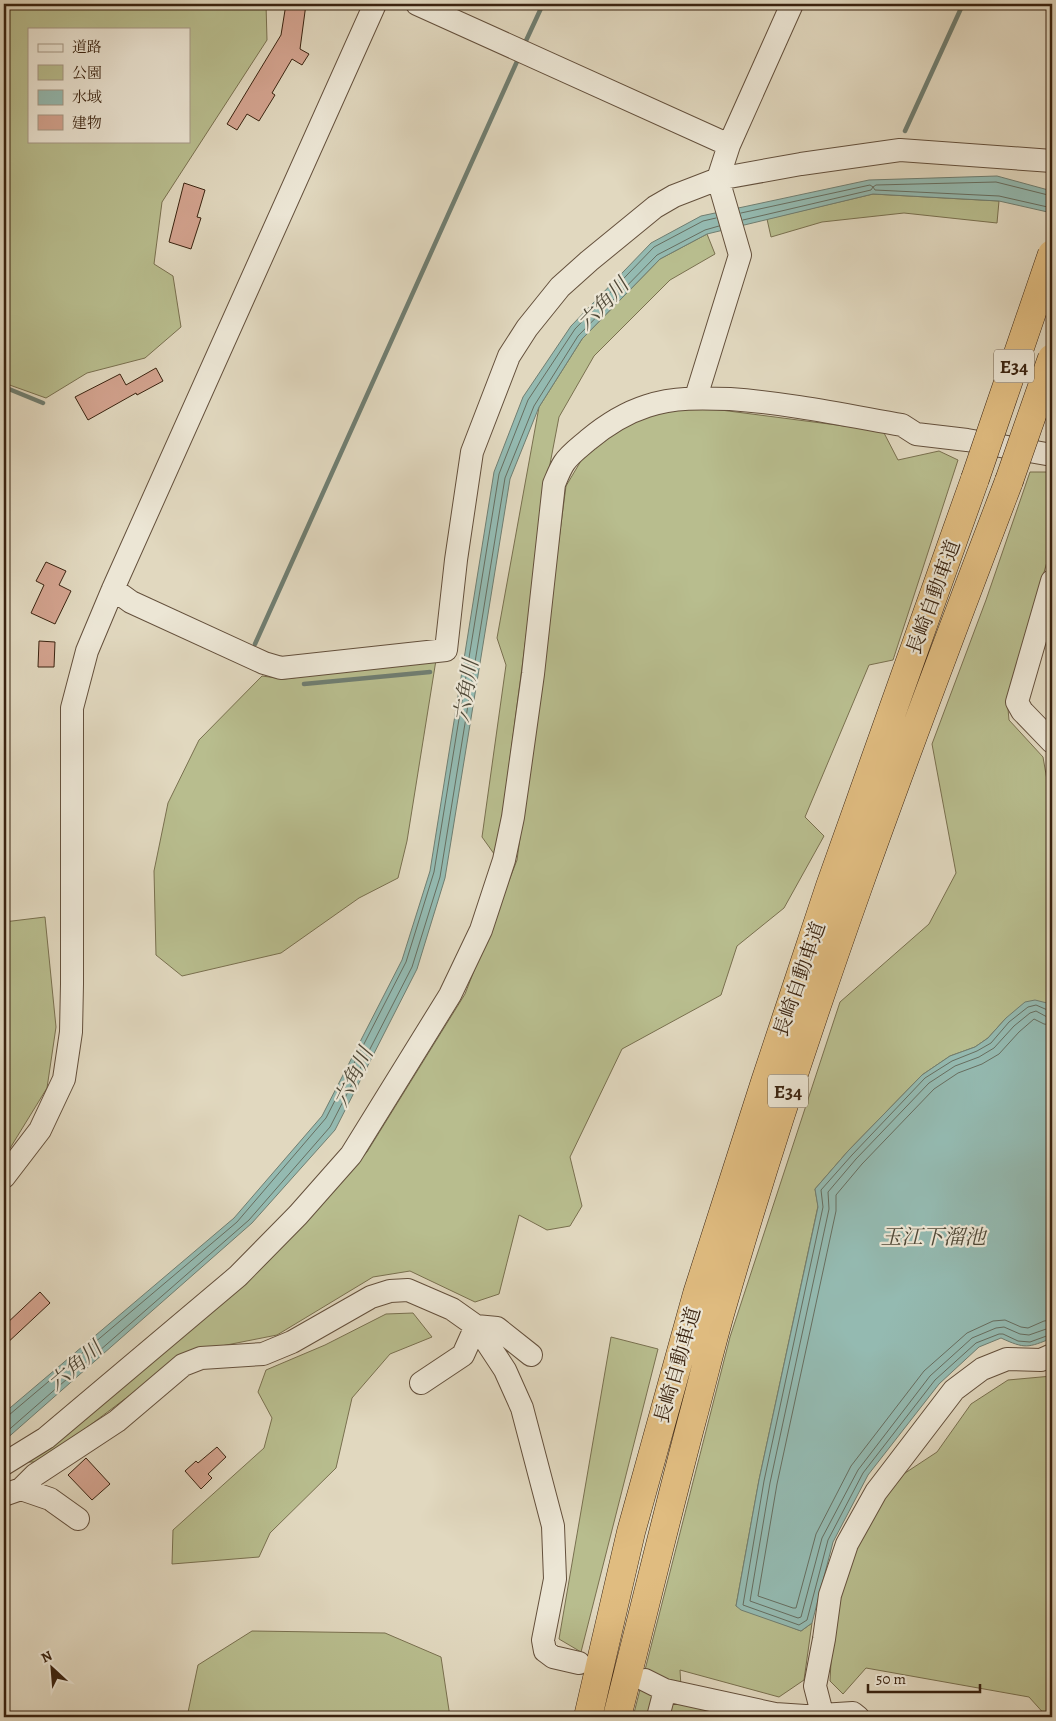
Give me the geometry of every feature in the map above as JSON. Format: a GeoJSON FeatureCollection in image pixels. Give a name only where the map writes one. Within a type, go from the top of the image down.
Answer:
{"type":"FeatureCollection","features":[{"type":"Feature","properties":{"kind":"highway","name":"長崎自動車道"},"geometry":{"type":"LineString","coordinates":[[588,1717],[631,1532],[697,1294],[830,886],[975,479],[1052,254]]}},
{"type":"Feature","properties":{"kind":"highway","name":"長崎自動車道"},"geometry":{"type":"LineString","coordinates":[[617,1717],[723,1302],[788,1090],[869,858],[950,635],[1010,481],[1052,358]]}},
{"type":"Feature","properties":{"kind":"street"},"geometry":{"type":"LineString","coordinates":[[4,1177],[40,1130],[64,1079],[71,1032],[72,994],[72,708],[87,651],[112,589],[375,4]]}},
{"type":"Feature","properties":{"kind":"street"},"geometry":{"type":"LineString","coordinates":[[417,4],[729,145]]}},
{"type":"Feature","properties":{"kind":"street"},"geometry":{"type":"LineString","coordinates":[[696,397],[740,255],[718,178],[729,145],[792,4]]}},
{"type":"Feature","properties":{"kind":"street"},"geometry":{"type":"LineString","coordinates":[[112,589],[131,602],[264,663],[281,668],[446,650],[456,560],[472,452],[509,356],[527,328],[560,287],[655,207],[674,196],[718,178],[900,150],[1052,161]]}},
{"type":"Feature","properties":{"kind":"street"},"geometry":{"type":"LineString","coordinates":[[4,1464],[46,1438],[238,1276],[298,1215],[351,1155],[450,995],[481,930],[504,860],[513,817],[533,674],[554,484],[564,463],[601,428],[624,415],[669,400],[696,397],[759,401],[793,406],[902,425],[916,434],[976,441],[1052,455]]}},
{"type":"Feature","properties":{"kind":"street"},"geometry":{"type":"LineString","coordinates":[[1052,581],[1017,702],[1022,711],[1052,742]]}},
{"type":"Feature","properties":{"kind":"street"},"geometry":{"type":"LineString","coordinates":[[12,1492],[117,1421],[183,1365],[202,1358],[263,1354],[292,1342],[371,1297],[390,1291],[408,1290],[452,1309],[476,1326],[505,1370],[522,1408],[553,1526],[555,1579],[542,1640],[545,1651],[553,1656],[579,1663]]}},
{"type":"Feature","properties":{"kind":"street"},"geometry":{"type":"LineString","coordinates":[[476,1326],[497,1328],[531,1355]]}},
{"type":"Feature","properties":{"kind":"street"},"geometry":{"type":"LineString","coordinates":[[421,1383],[463,1355],[476,1326]]}},
{"type":"Feature","properties":{"kind":"street"},"geometry":{"type":"LineString","coordinates":[[823,1716],[815,1686],[830,1595],[847,1544],[876,1492],[954,1390],[982,1369],[1007,1359],[1041,1360],[1052,1355]]}},
{"type":"Feature","properties":{"kind":"street"},"geometry":{"type":"LineString","coordinates":[[12,1492],[50,1499],[78,1519]]}},
{"type":"Feature","properties":{"kind":"street"},"geometry":{"type":"LineString","coordinates":[[658,1717],[655,1685],[775,1714],[823,1716],[853,1713],[858,1717]]}},
{"type":"Feature","properties":{"kind":"green space"},"geometry":{"type":"Polygon","coordinates":[[[4,4],[266,4],[267,40],[162,202],[154,264],[173,276],[181,327],[145,358],[87,373],[46,398],[4,383],[4,4]]]}},
{"type":"Feature","properties":{"kind":"green space"},"geometry":{"type":"Polygon","coordinates":[[[873,194],[999,201],[997,223],[904,213],[822,222],[771,237],[767,219],[873,194]]]}},
{"type":"Feature","properties":{"kind":"green space"},"geometry":{"type":"Polygon","coordinates":[[[707,234],[715,254],[670,280],[594,356],[559,417],[546,485],[497,858],[482,837],[506,665],[497,638],[539,407],[582,339],[660,259],[707,234]]]}},
{"type":"Feature","properties":{"kind":"green space"},"geometry":{"type":"Polygon","coordinates":[[[682,405],[883,431],[898,460],[939,451],[958,460],[893,660],[869,665],[805,817],[824,836],[784,908],[737,946],[721,995],[622,1049],[570,1157],[582,1206],[570,1226],[547,1230],[519,1215],[499,1294],[475,1302],[410,1271],[373,1277],[277,1335],[186,1353],[41,1462],[26,1462],[266,1264],[367,1152],[465,994],[517,860],[566,486],[588,449],[630,420],[682,405]]]}},
{"type":"Feature","properties":{"kind":"green space"},"geometry":{"type":"Polygon","coordinates":[[[1030,472],[1050,472],[1052,474],[1052,545],[1007,698],[1009,720],[1043,757],[1052,809],[1052,1009],[1047,1003],[1006,1018],[988,1038],[975,1047],[950,1056],[922,1075],[848,1151],[815,1189],[818,1206],[759,1480],[736,1606],[801,1631],[812,1623],[804,1680],[779,1697],[680,1670],[682,1704],[737,1717],[633,1717],[730,1337],[840,1002],[929,924],[956,873],[932,744],[986,600],[1030,472]]]}},
{"type":"Feature","properties":{"kind":"green space"},"geometry":{"type":"Polygon","coordinates":[[[436,660],[407,841],[398,878],[359,898],[281,953],[182,976],[156,955],[154,871],[168,803],[199,740],[262,676],[284,679],[436,660]]]}},
{"type":"Feature","properties":{"kind":"green space"},"geometry":{"type":"Polygon","coordinates":[[[45,917],[56,1027],[47,1088],[4,1158],[4,922],[45,917]]]}},
{"type":"Feature","properties":{"kind":"green space"},"geometry":{"type":"Polygon","coordinates":[[[413,1313],[432,1337],[390,1354],[352,1398],[336,1468],[270,1533],[259,1557],[172,1564],[173,1530],[264,1448],[272,1418],[258,1392],[266,1370],[325,1345],[386,1314],[413,1313]]]}},
{"type":"Feature","properties":{"kind":"green space"},"geometry":{"type":"Polygon","coordinates":[[[611,1337],[658,1349],[581,1652],[559,1639],[611,1337]]]}},
{"type":"Feature","properties":{"kind":"green space"},"geometry":{"type":"Polygon","coordinates":[[[1052,1376],[1052,1717],[1047,1717],[1029,1697],[866,1668],[843,1694],[830,1681],[833,1622],[853,1547],[896,1479],[937,1452],[971,1404],[1008,1380],[1052,1376]]]}},
{"type":"Feature","properties":{"kind":"green space"},"geometry":{"type":"Polygon","coordinates":[[[252,1631],[385,1633],[441,1657],[450,1717],[187,1717],[198,1665],[252,1631]]]}},
{"type":"Feature","properties":{"kind":"water","name":"六角川"},"geometry":{"type":"Polygon","coordinates":[[[997,176],[1052,191],[1052,213],[999,201],[873,194],[707,234],[660,259],[582,339],[539,407],[510,479],[445,878],[417,969],[335,1130],[252,1223],[4,1441],[4,1413],[234,1218],[322,1116],[402,960],[430,871],[494,472],[523,397],[571,326],[651,243],[701,216],[869,180],[997,176]]]}},
{"type":"Feature","properties":{"kind":"water","name":"玉江下溜池"},"geometry":{"type":"Polygon","coordinates":[[[1035,1000],[1047,1003],[1052,1009],[1052,1338],[1026,1346],[1001,1338],[979,1347],[939,1384],[868,1475],[833,1542],[812,1623],[801,1631],[741,1610],[736,1606],[759,1480],[818,1207],[815,1189],[848,1151],[922,1075],[950,1056],[975,1047],[988,1038],[1006,1018],[1025,1002],[1035,1000]]]}},
{"type":"Feature","properties":{"kind":"building"},"geometry":{"type":"Polygon","coordinates":[[[286,4],[306,4],[300,49],[309,54],[302,65],[292,59],[272,93],[275,95],[259,121],[247,114],[237,130],[227,124],[281,35],[286,4]]]}},
{"type":"Feature","properties":{"kind":"building"},"geometry":{"type":"Polygon","coordinates":[[[184,183],[205,190],[197,217],[201,218],[191,249],[169,242],[184,183]]]}},
{"type":"Feature","properties":{"kind":"building"},"geometry":{"type":"Polygon","coordinates":[[[156,368],[163,381],[137,395],[136,393],[88,420],[75,397],[120,374],[126,385],[156,368]]]}},
{"type":"Feature","properties":{"kind":"building"},"geometry":{"type":"Polygon","coordinates":[[[46,562],[66,571],[59,585],[71,591],[55,624],[31,613],[44,585],[36,581],[46,562]]]}},
{"type":"Feature","properties":{"kind":"building"},"geometry":{"type":"Polygon","coordinates":[[[39,641],[55,642],[54,667],[38,667],[39,641]]]}},
{"type":"Feature","properties":{"kind":"building"},"geometry":{"type":"Polygon","coordinates":[[[40,1292],[50,1303],[4,1346],[4,1326],[40,1292]]]}},
{"type":"Feature","properties":{"kind":"building"},"geometry":{"type":"Polygon","coordinates":[[[217,1447],[226,1457],[208,1474],[212,1478],[201,1489],[185,1471],[217,1447]]]}},
{"type":"Feature","properties":{"kind":"building"},"geometry":{"type":"Polygon","coordinates":[[[86,1458],[110,1484],[92,1500],[68,1475],[86,1458]]]}},
{"type":"Feature","properties":{"kind":"waterway"},"geometry":{"type":"LineString","coordinates":[[524,45],[543,4]]}},
{"type":"Feature","properties":{"kind":"waterway"},"geometry":{"type":"LineString","coordinates":[[905,131],[963,4]]}},
{"type":"Feature","properties":{"kind":"waterway"},"geometry":{"type":"LineString","coordinates":[[255,644],[519,57]]}},
{"type":"Feature","properties":{"kind":"waterway"},"geometry":{"type":"LineString","coordinates":[[4,387],[43,403]]}},
{"type":"Feature","properties":{"kind":"waterway"},"geometry":{"type":"LineString","coordinates":[[304,684],[430,672]]}}]}
